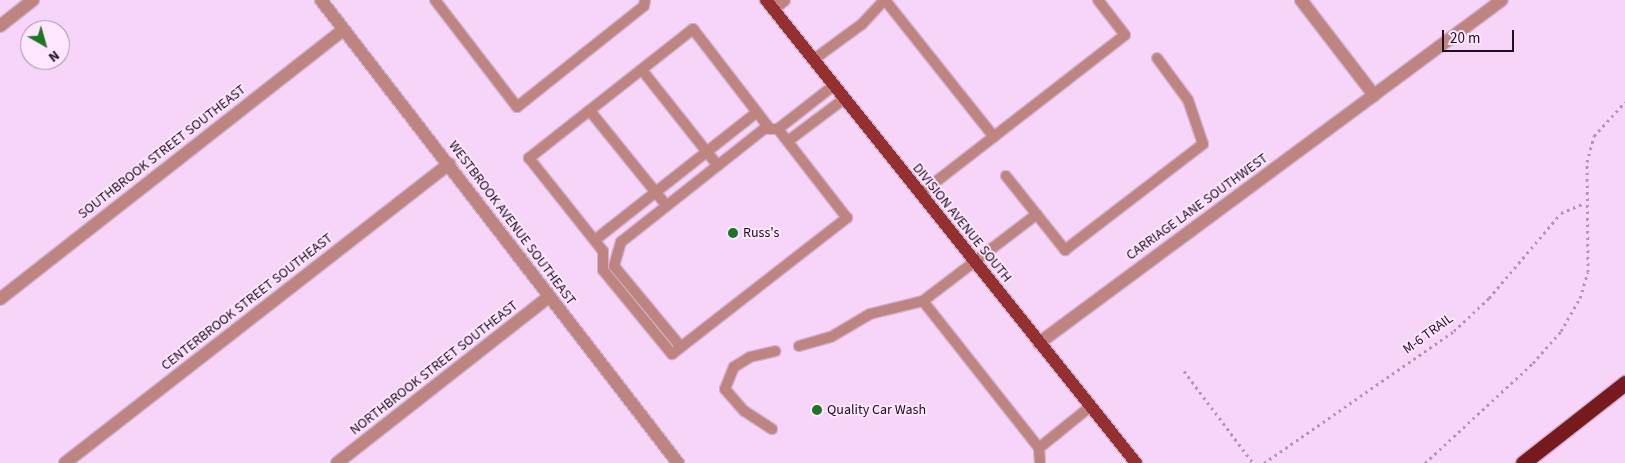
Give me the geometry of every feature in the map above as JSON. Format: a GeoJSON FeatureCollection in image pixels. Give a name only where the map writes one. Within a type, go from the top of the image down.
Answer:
{"type":"FeatureCollection","features":[{"type":"Feature","properties":{"kind":"highway"},"geometry":{"type":"LineString","coordinates":[[1523,463],[1625,383]]}},
{"type":"Feature","properties":{"kind":"main road","name":"DIVISION AVENUE SOUTH"},"geometry":{"type":"LineString","coordinates":[[769,4],[1136,463]]}},
{"type":"Feature","properties":{"kind":"street"},"geometry":{"type":"LineString","coordinates":[[0,26],[33,0]]}},
{"type":"Feature","properties":{"kind":"street","name":"WESTBROOK AVENUE SOUTHEAST"},"geometry":{"type":"LineString","coordinates":[[321,0],[678,463]]}},
{"type":"Feature","properties":{"kind":"street"},"geometry":{"type":"LineString","coordinates":[[769,4],[784,0]]}},
{"type":"Feature","properties":{"kind":"street"},"geometry":{"type":"LineString","coordinates":[[1301,0],[1374,95]]}},
{"type":"Feature","properties":{"kind":"street","name":"CARRIAGE LANE SOUTHWEST"},"geometry":{"type":"LineString","coordinates":[[1039,343],[1502,0]]}},
{"type":"Feature","properties":{"kind":"street","name":"SOUTHBROOK STREET SOUTHEAST"},"geometry":{"type":"LineString","coordinates":[[0,299],[343,30]]}},
{"type":"Feature","properties":{"kind":"street","name":"CENTERBROOK STREET SOUTHEAST"},"geometry":{"type":"LineString","coordinates":[[65,463],[449,164]]}},
{"type":"Feature","properties":{"kind":"street","name":"NORTHBROOK STREET SOUTHEAST"},"geometry":{"type":"LineString","coordinates":[[337,463],[549,297]]}},
{"type":"Feature","properties":{"kind":"lane"},"geometry":{"type":"LineString","coordinates":[[435,0],[517,107],[644,6],[645,0]]}},
{"type":"Feature","properties":{"kind":"lane"},"geometry":{"type":"LineString","coordinates":[[813,60],[862,24],[884,0],[994,137]]}},
{"type":"Feature","properties":{"kind":"lane"},"geometry":{"type":"LineString","coordinates":[[920,194],[1125,35],[1098,0]]}},
{"type":"Feature","properties":{"kind":"lane"},"geometry":{"type":"LineString","coordinates":[[693,29],[757,112],[788,141],[847,218],[672,354],[603,270],[603,251],[529,158],[642,70],[693,29]]}},
{"type":"Feature","properties":{"kind":"lane"},"geometry":{"type":"LineString","coordinates":[[1006,176],[1065,250],[1204,144],[1188,100],[1157,58]]}},
{"type":"Feature","properties":{"kind":"lane"},"geometry":{"type":"LineString","coordinates":[[642,70],[718,166]]}},
{"type":"Feature","properties":{"kind":"lane"},"geometry":{"type":"LineString","coordinates":[[681,347],[614,266],[621,242],[718,166],[774,129],[833,86]]}},
{"type":"Feature","properties":{"kind":"lane"},"geometry":{"type":"LineString","coordinates":[[788,141],[844,99]]}},
{"type":"Feature","properties":{"kind":"lane"},"geometry":{"type":"LineString","coordinates":[[590,111],[667,206]]}},
{"type":"Feature","properties":{"kind":"lane"},"geometry":{"type":"LineString","coordinates":[[595,240],[757,112]]}},
{"type":"Feature","properties":{"kind":"lane"},"geometry":{"type":"LineString","coordinates":[[799,346],[831,337],[870,314],[923,301],[976,265],[1036,214]]}},
{"type":"Feature","properties":{"kind":"lane"},"geometry":{"type":"LineString","coordinates":[[923,301],[1039,448],[1040,463]]}},
{"type":"Feature","properties":{"kind":"lane"},"geometry":{"type":"LineString","coordinates":[[772,429],[729,399],[725,389],[734,367],[750,357],[776,351]]}},
{"type":"Feature","properties":{"kind":"lane"},"geometry":{"type":"LineString","coordinates":[[1039,448],[1091,406]]}},
{"type":"Feature","properties":{"kind":"path"},"geometry":{"type":"LineString","coordinates":[[1425,463],[1561,331],[1580,298],[1588,272],[1585,203],[1587,162],[1594,136],[1625,102]]}},
{"type":"Feature","properties":{"kind":"path","name":"M-6 TRAIL"},"geometry":{"type":"LineString","coordinates":[[1264,463],[1454,331],[1489,298],[1561,213],[1585,203]]}},
{"type":"Feature","properties":{"kind":"path"},"geometry":{"type":"LineString","coordinates":[[1184,371],[1253,463]]}},
{"type":"Feature","properties":{"kind":"place","name":"Russ's"},"geometry":{"type":"Point","coordinates":[733,233]}},
{"type":"Feature","properties":{"kind":"place","name":"Quality Car Wash"},"geometry":{"type":"Point","coordinates":[817,410]}}]}
